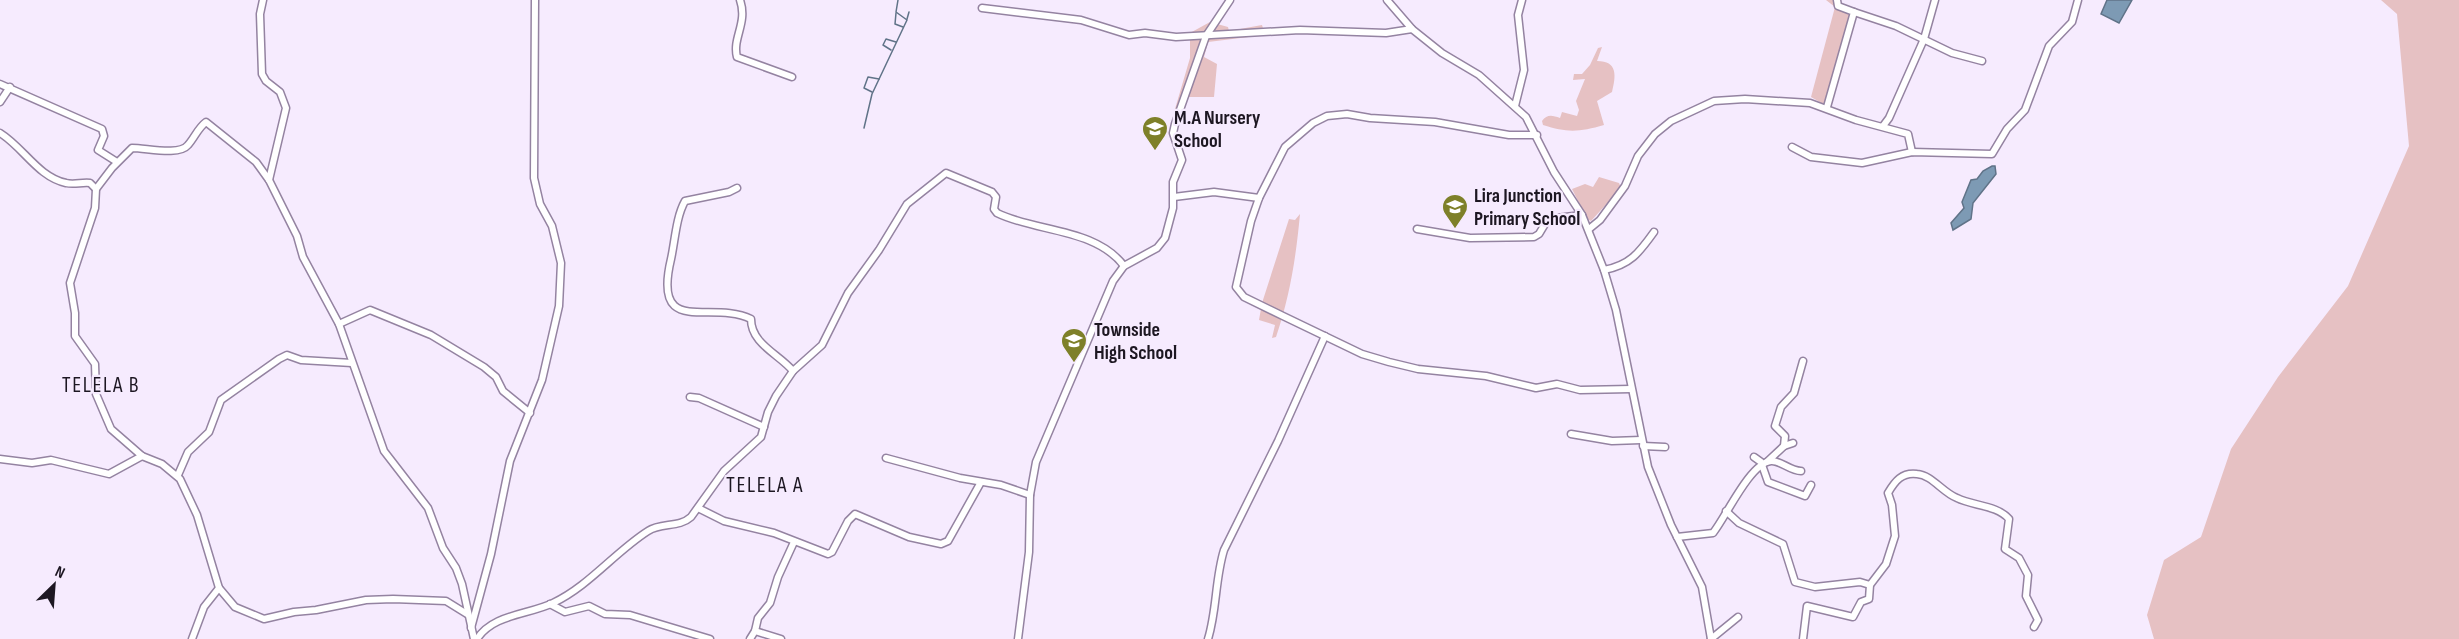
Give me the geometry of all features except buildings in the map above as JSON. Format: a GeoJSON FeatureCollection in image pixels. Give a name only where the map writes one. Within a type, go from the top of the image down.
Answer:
{"type":"FeatureCollection","features":[{"type":"Feature","properties":{"kind":"street"},"geometry":{"type":"LineString","coordinates":[[263,0],[260,14],[262,74],[266,81],[280,92],[286,108],[269,180]]}},
{"type":"Feature","properties":{"kind":"street"},"geometry":{"type":"LineString","coordinates":[[471,628],[491,554],[510,461],[530,413],[546,364],[559,306],[562,278],[556,238],[540,204],[534,178],[535,0]]}},
{"type":"Feature","properties":{"kind":"street"},"geometry":{"type":"LineString","coordinates":[[740,0],[743,14],[735,49],[737,57],[792,77]]}},
{"type":"Feature","properties":{"kind":"street"},"geometry":{"type":"LineString","coordinates":[[1018,639],[1029,552],[1030,495],[1038,455],[1065,396],[1104,298],[1124,266],[1162,243],[1171,221],[1173,182],[1182,160],[1172,132],[1206,36],[1230,0]]}},
{"type":"Feature","properties":{"kind":"street"},"geometry":{"type":"LineString","coordinates":[[1387,0],[1412,29],[1443,53],[1479,75],[1515,106],[1526,117],[1537,135],[1554,172],[1582,215],[1605,270],[1616,310],[1642,443],[1651,477],[1702,587],[1711,639],[1738,617]]}},
{"type":"Feature","properties":{"kind":"street"},"geometry":{"type":"LineString","coordinates":[[1515,106],[1524,70],[1518,15],[1522,0]]}},
{"type":"Feature","properties":{"kind":"street"},"geometry":{"type":"LineString","coordinates":[[1837,0],[1838,6],[1879,19],[1952,53],[1982,61]]}},
{"type":"Feature","properties":{"kind":"street"},"geometry":{"type":"LineString","coordinates":[[1883,126],[1890,118],[1924,39],[1935,0]]}},
{"type":"Feature","properties":{"kind":"street"},"geometry":{"type":"LineString","coordinates":[[1792,147],[1811,157],[1838,162],[1862,163],[1912,152],[1986,155],[1995,153],[2007,129],[2025,110],[2049,46],[2072,22],[2078,0]]}},
{"type":"Feature","properties":{"kind":"street"},"geometry":{"type":"LineString","coordinates":[[982,8],[1082,20],[1129,35],[1206,36],[1300,30],[1386,33],[1412,29]]}},
{"type":"Feature","properties":{"kind":"street"},"geometry":{"type":"LineString","coordinates":[[1827,107],[1854,12]]}},
{"type":"Feature","properties":{"kind":"street"},"geometry":{"type":"LineString","coordinates":[[0,84],[102,129],[104,136],[98,150],[117,162]]}},
{"type":"Feature","properties":{"kind":"street"},"geometry":{"type":"LineString","coordinates":[[0,102],[9,87]]}},
{"type":"Feature","properties":{"kind":"street"},"geometry":{"type":"LineString","coordinates":[[1589,229],[1600,220],[1625,186],[1644,146],[1671,121],[1714,101],[1797,101],[1827,107],[1856,120],[1908,134],[1912,152]]}},
{"type":"Feature","properties":{"kind":"street"},"geometry":{"type":"LineString","coordinates":[[1537,135],[1509,135],[1396,118],[1370,118],[1347,114],[1328,116],[1307,127],[1285,147],[1259,198],[1236,279],[1237,290],[1253,302],[1369,357],[1418,369],[1486,376],[1536,388],[1557,384],[1580,390],[1631,389]]}},
{"type":"Feature","properties":{"kind":"street"},"geometry":{"type":"LineString","coordinates":[[468,615],[446,601],[385,599],[257,619],[235,607],[219,588],[197,515],[178,475],[162,464],[142,456],[111,429],[96,394],[95,364],[75,336],[75,313],[70,284],[95,208],[96,189],[117,162],[132,148],[153,148],[172,152],[184,148],[206,122],[256,162],[269,180],[297,236],[303,257],[320,284],[339,324],[384,451],[428,508],[443,548],[456,568],[475,639],[488,625],[550,604],[607,565],[650,529],[684,523],[698,508],[724,471],[759,440],[776,396],[793,371],[818,350],[848,293],[879,250],[907,204],[946,173],[992,192],[997,213],[1096,245],[1112,253],[1124,266]]}},
{"type":"Feature","properties":{"kind":"street"},"geometry":{"type":"LineString","coordinates":[[0,133],[15,142],[40,169],[66,183],[90,183],[96,189]]}},
{"type":"Feature","properties":{"kind":"street"},"geometry":{"type":"LineString","coordinates":[[737,188],[729,192],[685,201],[666,278],[668,298],[675,306],[687,310],[706,314],[734,314],[751,319],[751,326],[760,342],[793,371]]}},
{"type":"Feature","properties":{"kind":"street"},"geometry":{"type":"LineString","coordinates":[[1174,197],[1214,192],[1259,198]]}},
{"type":"Feature","properties":{"kind":"street"},"geometry":{"type":"LineString","coordinates":[[1417,229],[1470,237],[1534,237],[1538,235],[1548,219],[1582,215]]}},
{"type":"Feature","properties":{"kind":"street"},"geometry":{"type":"LineString","coordinates":[[1605,270],[1618,267],[1638,255],[1654,232]]}},
{"type":"Feature","properties":{"kind":"street"},"geometry":{"type":"LineString","coordinates":[[339,324],[370,310],[419,330],[490,371],[503,391],[530,413]]}},
{"type":"Feature","properties":{"kind":"street"},"geometry":{"type":"LineString","coordinates":[[1208,639],[1218,589],[1219,567],[1224,550],[1278,441],[1325,336]]}},
{"type":"Feature","properties":{"kind":"street"},"geometry":{"type":"LineString","coordinates":[[178,475],[188,452],[209,432],[221,400],[279,359],[287,356],[301,360],[352,363]]}},
{"type":"Feature","properties":{"kind":"street"},"geometry":{"type":"LineString","coordinates":[[1784,446],[1785,436],[1775,426],[1777,417],[1781,407],[1794,393],[1803,361]]}},
{"type":"Feature","properties":{"kind":"street"},"geometry":{"type":"LineString","coordinates":[[690,397],[699,398],[764,427]]}},
{"type":"Feature","properties":{"kind":"street"},"geometry":{"type":"LineString","coordinates":[[1571,434],[1665,447]]}},
{"type":"Feature","properties":{"kind":"street"},"geometry":{"type":"LineString","coordinates":[[1677,537],[1713,533],[1725,511],[1764,463],[1784,446],[1792,443]]}},
{"type":"Feature","properties":{"kind":"street"},"geometry":{"type":"LineString","coordinates":[[0,459],[32,463],[51,460],[109,474],[142,456]]}},
{"type":"Feature","properties":{"kind":"street"},"geometry":{"type":"LineString","coordinates":[[1754,457],[1764,463],[1778,462],[1790,471],[1801,471]]}},
{"type":"Feature","properties":{"kind":"street"},"geometry":{"type":"LineString","coordinates":[[886,458],[1001,485],[1030,495]]}},
{"type":"Feature","properties":{"kind":"street"},"geometry":{"type":"LineString","coordinates":[[1764,463],[1768,482],[1805,496],[1811,486]]}},
{"type":"Feature","properties":{"kind":"street"},"geometry":{"type":"LineString","coordinates":[[1803,639],[1807,606],[1852,617],[1861,602],[1869,599],[1870,585],[1886,564],[1895,536],[1892,503],[1888,493],[1899,478],[1920,474],[1949,495],[1997,511],[2009,519],[2005,549],[2019,558],[2028,575],[2026,596],[2038,620],[2034,627]]}},
{"type":"Feature","properties":{"kind":"street"},"geometry":{"type":"LineString","coordinates":[[698,508],[724,521],[774,532],[821,552],[831,553],[848,521],[855,514],[909,537],[943,544],[981,482]]}},
{"type":"Feature","properties":{"kind":"street"},"geometry":{"type":"LineString","coordinates":[[1725,511],[1739,523],[1783,544],[1795,582],[1815,587],[1860,582],[1870,585]]}},
{"type":"Feature","properties":{"kind":"street"},"geometry":{"type":"LineString","coordinates":[[750,639],[755,631],[758,618],[770,603],[778,577],[794,542]]}},
{"type":"Feature","properties":{"kind":"street"},"geometry":{"type":"LineString","coordinates":[[192,639],[204,607],[219,588]]}},
{"type":"Feature","properties":{"kind":"street"},"geometry":{"type":"LineString","coordinates":[[550,604],[565,612],[589,606],[605,614],[630,615],[710,639]]}},
{"type":"Feature","properties":{"kind":"street"},"geometry":{"type":"LineString","coordinates":[[755,631],[781,639]]}},
{"type":"Feature","properties":{"kind":"shaded area"},"geometry":{"type":"Polygon","coordinates":[[[1826,0],[1837,0],[1841,6],[1852,12],[1825,105],[1811,97],[1835,7],[1826,0]]]}},
{"type":"Feature","properties":{"kind":"shaded area"},"geometry":{"type":"Polygon","coordinates":[[[2381,0],[2459,0],[2459,639],[2154,639],[2147,615],[2164,560],[2201,537],[2231,449],[2278,377],[2348,286],[2409,146],[2397,14],[2381,0]]]}},
{"type":"Feature","properties":{"kind":"shaded area"},"geometry":{"type":"Polygon","coordinates":[[[1210,22],[1228,27],[1229,31],[1262,25],[1265,35],[1208,42],[1204,57],[1217,64],[1214,97],[1182,97],[1177,110],[1175,109],[1190,58],[1190,33],[1210,22]]]}},
{"type":"Feature","properties":{"kind":"shaded area"},"geometry":{"type":"Polygon","coordinates":[[[1602,47],[1597,61],[1609,64],[1615,75],[1612,92],[1597,101],[1604,125],[1574,131],[1543,125],[1542,121],[1546,117],[1560,118],[1562,112],[1577,116],[1579,110],[1576,101],[1585,79],[1573,80],[1574,74],[1582,74],[1590,65],[1598,48],[1602,47]]]}},
{"type":"Feature","properties":{"kind":"shaded area"},"geometry":{"type":"Polygon","coordinates":[[[1599,177],[1619,183],[1621,188],[1591,221],[1587,219],[1572,189],[1585,184],[1593,187],[1599,177]]]}},
{"type":"Feature","properties":{"kind":"shaded area"},"geometry":{"type":"Polygon","coordinates":[[[1300,214],[1289,291],[1276,337],[1272,338],[1275,325],[1259,320],[1262,303],[1289,219],[1295,220],[1300,214]]]}},
{"type":"Feature","properties":{"kind":"water"},"geometry":{"type":"Polygon","coordinates":[[[2107,0],[2132,0],[2119,23],[2101,14],[2107,0]]]}},
{"type":"Feature","properties":{"kind":"water"},"geometry":{"type":"Polygon","coordinates":[[[1995,166],[1996,174],[1973,203],[1971,219],[1953,230],[1951,223],[1964,208],[1962,202],[1971,180],[1977,179],[1983,171],[1995,166]]]}},
{"type":"Feature","properties":{"kind":"waterway"},"geometry":{"type":"LineString","coordinates":[[864,128],[872,94],[907,20],[896,12],[898,0]]}},
{"type":"Feature","properties":{"kind":"waterway"},"geometry":{"type":"LineString","coordinates":[[907,19],[909,12]]}},
{"type":"Feature","properties":{"kind":"waterway"},"geometry":{"type":"LineString","coordinates":[[896,13],[895,24],[903,27]]}},
{"type":"Feature","properties":{"kind":"waterway"},"geometry":{"type":"LineString","coordinates":[[891,50],[883,45],[886,39],[896,42]]}},
{"type":"Feature","properties":{"kind":"waterway"},"geometry":{"type":"LineString","coordinates":[[872,92],[864,88],[868,77],[879,79]]}},
{"type":"Feature","properties":{"kind":"place","name":"M.A Nursery School"},"geometry":{"type":"Point","coordinates":[1155,152]}},
{"type":"Feature","properties":{"kind":"place","name":"Lira Junction Primary School"},"geometry":{"type":"Point","coordinates":[1455,230]}},
{"type":"Feature","properties":{"kind":"place","name":"Townside High School"},"geometry":{"type":"Point","coordinates":[1074,364]}},
{"type":"Feature","properties":{"kind":"district","name":"TELELA B"},"geometry":{"type":"Point","coordinates":[101,385]}},
{"type":"Feature","properties":{"kind":"district","name":"TELELA A"},"geometry":{"type":"Point","coordinates":[765,485]}}]}
